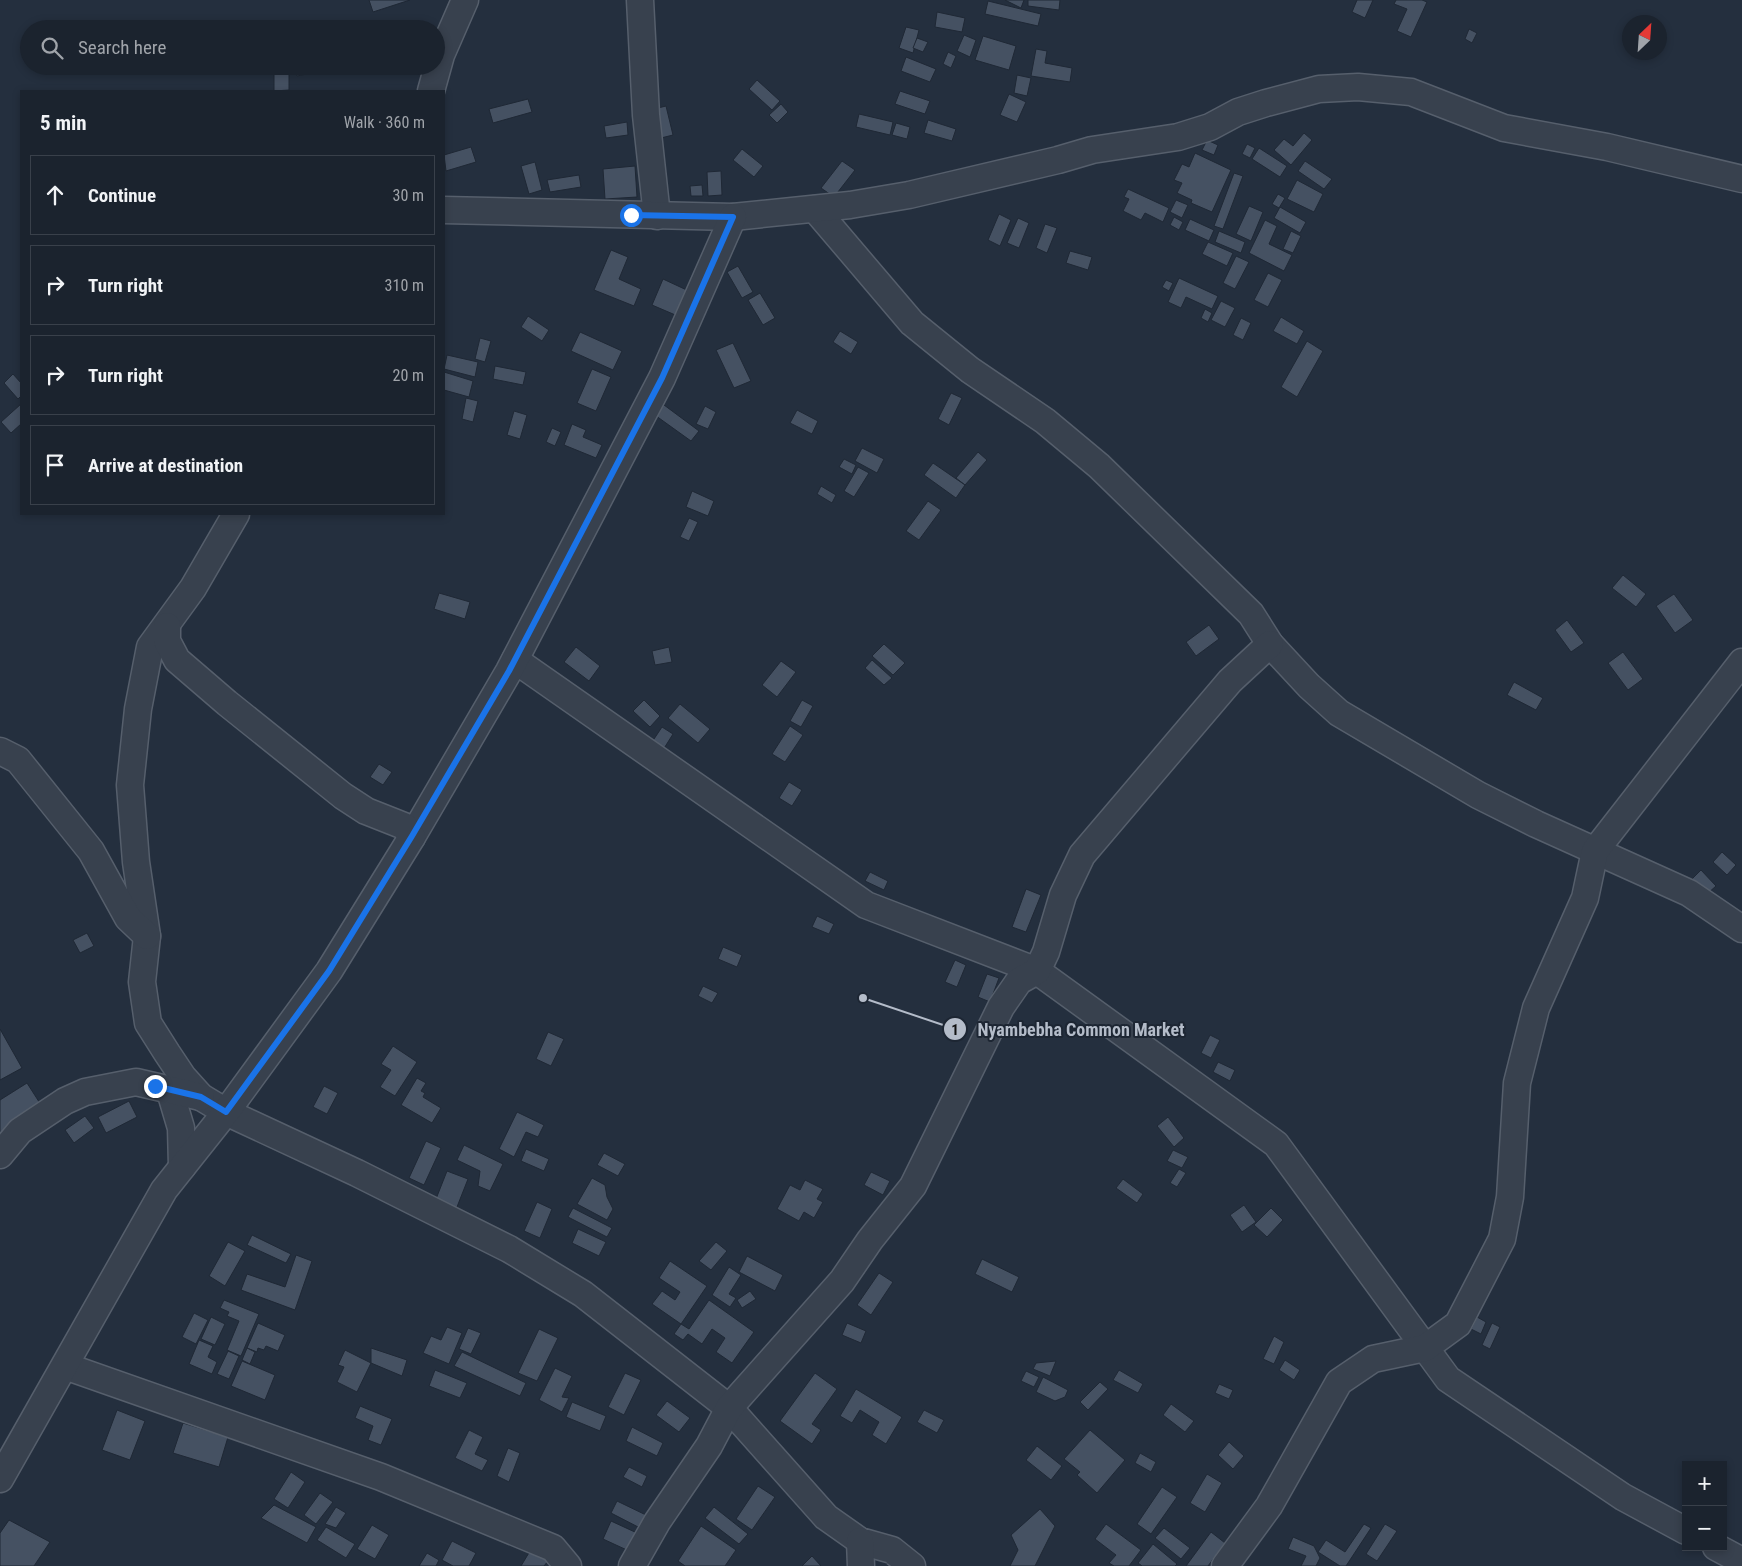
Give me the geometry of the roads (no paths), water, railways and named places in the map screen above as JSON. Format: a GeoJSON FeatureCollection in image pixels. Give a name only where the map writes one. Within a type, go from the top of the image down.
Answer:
{"type":"FeatureCollection","features":[{"type":"Feature","properties":{"kind":"street"},"geometry":{"type":"LineString","coordinates":[[445,46],[465,0]]}},
{"type":"Feature","properties":{"kind":"street"},"geometry":{"type":"LineString","coordinates":[[640,0],[646,115],[657,216]]}},
{"type":"Feature","properties":{"kind":"street"},"geometry":{"type":"LineString","coordinates":[[431,90],[435,75]]}},
{"type":"Feature","properties":{"kind":"street"},"geometry":{"type":"LineString","coordinates":[[445,210],[733,217],[816,209],[909,195],[1058,160],[1092,150],[1178,137],[1210,127],[1238,112],[1266,103],[1319,89],[1358,87],[1411,92],[1504,128],[1607,147],[1742,179]]}},
{"type":"Feature","properties":{"kind":"street"},"geometry":{"type":"LineString","coordinates":[[816,209],[912,323],[970,370],[1045,422],[1099,466],[1251,614],[1270,644],[1339,713],[1478,795],[1595,851],[1689,893],[1742,929]]}},
{"type":"Feature","properties":{"kind":"street"},"geometry":{"type":"LineString","coordinates":[[0,1479],[164,1190],[226,1112],[329,971],[412,836],[515,660],[662,378],[733,217]]}},
{"type":"Feature","properties":{"kind":"street"},"geometry":{"type":"LineString","coordinates":[[235,515],[194,588],[150,647],[138,709],[130,785],[136,862],[147,936],[142,982],[148,1023],[183,1077],[201,1097],[226,1112],[357,1173],[508,1249],[583,1294],[729,1408],[826,1517],[861,1553],[892,1550],[912,1566]]}},
{"type":"Feature","properties":{"kind":"street"},"geometry":{"type":"LineString","coordinates":[[167,626],[167,641],[177,660],[227,703],[343,796],[366,811],[404,826],[412,836]]}},
{"type":"Feature","properties":{"kind":"street"},"geometry":{"type":"LineString","coordinates":[[632,1566],[658,1522],[709,1446],[729,1408],[842,1281],[870,1240],[913,1186],[1001,1007],[1019,981],[1037,971],[1046,952],[1063,895],[1082,855],[1230,681],[1270,644]]}},
{"type":"Feature","properties":{"kind":"street"},"geometry":{"type":"LineString","coordinates":[[515,660],[866,905],[1037,971],[1276,1144],[1448,1379],[1623,1497],[1682,1529]]}},
{"type":"Feature","properties":{"kind":"street"},"geometry":{"type":"LineString","coordinates":[[1225,1566],[1269,1506],[1339,1382],[1373,1359],[1425,1348],[1458,1324],[1502,1239],[1510,1197],[1517,1083],[1536,1008],[1585,898],[1595,851],[1742,662]]}},
{"type":"Feature","properties":{"kind":"street"},"geometry":{"type":"LineString","coordinates":[[0,751],[18,760],[90,851],[128,918],[147,936]]}},
{"type":"Feature","properties":{"kind":"street"},"geometry":{"type":"LineString","coordinates":[[0,1155],[20,1131],[66,1101],[85,1092],[136,1082],[201,1097]]}},
{"type":"Feature","properties":{"kind":"street"},"geometry":{"type":"LineString","coordinates":[[170,1090],[181,1128],[182,1167]]}},
{"type":"Feature","properties":{"kind":"street"},"geometry":{"type":"LineString","coordinates":[[65,1366],[381,1477],[553,1548],[568,1566]]}},
{"type":"Feature","properties":{"kind":"street"},"geometry":{"type":"LineString","coordinates":[[1723,1551],[1742,1562]]}},
{"type":"Feature","properties":{"kind":"place","name":"Nyambebha Common Market"},"geometry":{"type":"Point","coordinates":[863,998]}}]}
